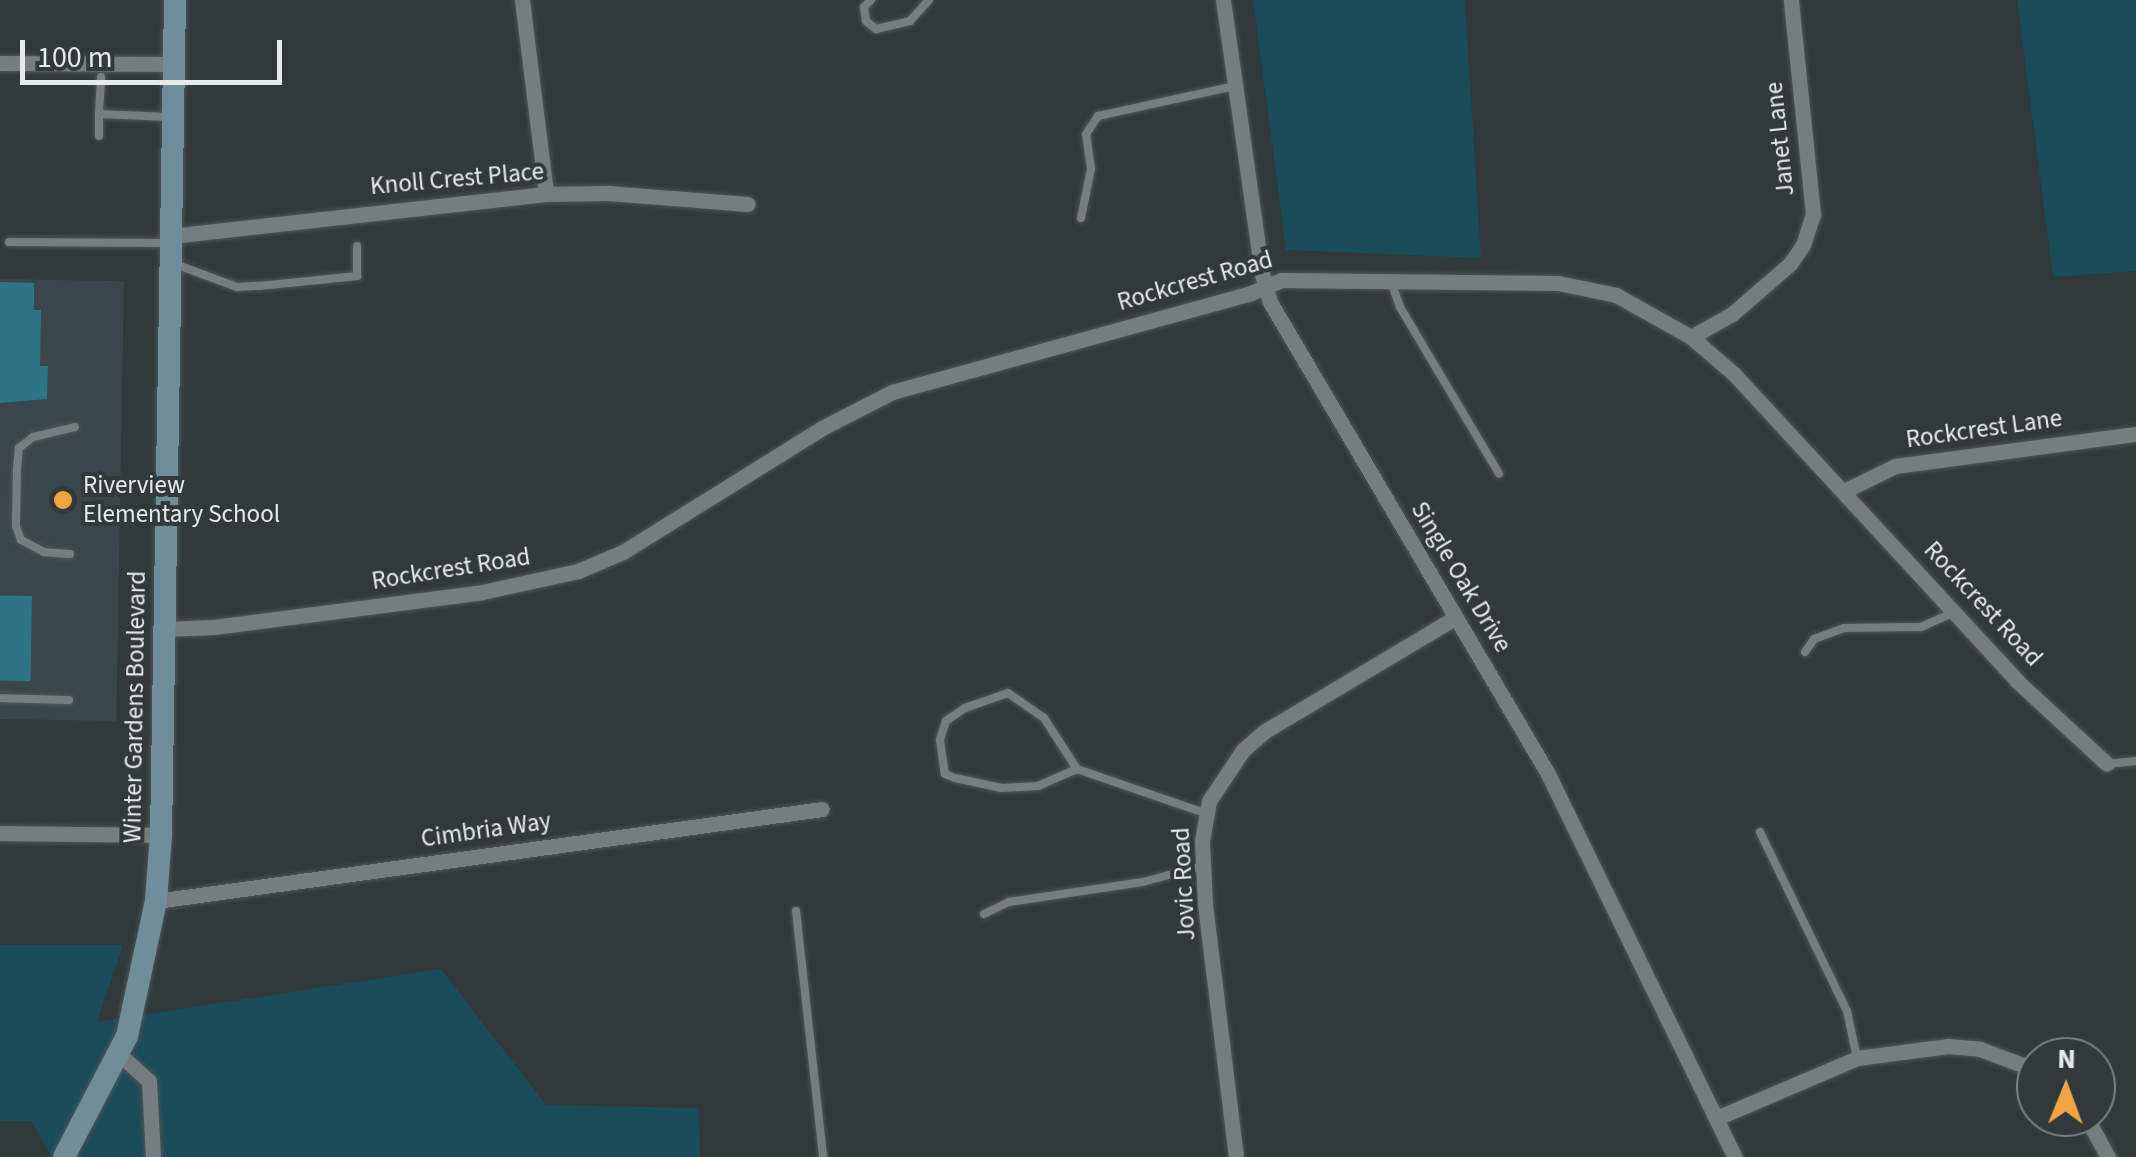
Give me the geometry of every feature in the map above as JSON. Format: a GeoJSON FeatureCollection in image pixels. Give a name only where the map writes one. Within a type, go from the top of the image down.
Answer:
{"type":"FeatureCollection","features":[{"type":"Feature","properties":{"kind":"main road","name":"Winter Gardens Boulevard"},"geometry":{"type":"LineString","coordinates":[[64,1157],[128,1036],[156,901],[161,835],[175,0]]}},
{"type":"Feature","properties":{"kind":"street"},"geometry":{"type":"LineString","coordinates":[[522,0],[546,194]]}},
{"type":"Feature","properties":{"kind":"street","name":"Single Oak Drive"},"geometry":{"type":"LineString","coordinates":[[1223,0],[1264,287],[1547,772],[1719,1117],[1735,1157]]}},
{"type":"Feature","properties":{"kind":"street","name":"Janet Lane"},"geometry":{"type":"LineString","coordinates":[[1691,337],[1732,314],[1790,264],[1803,245],[1813,214],[1792,0]]}},
{"type":"Feature","properties":{"kind":"street"},"geometry":{"type":"LineString","coordinates":[[0,63],[174,64]]}},
{"type":"Feature","properties":{"kind":"street","name":"Knoll Crest Place"},"geometry":{"type":"LineString","coordinates":[[171,247],[546,194],[608,193],[748,204]]}},
{"type":"Feature","properties":{"kind":"street","name":"Rockcrest Road"},"geometry":{"type":"LineString","coordinates":[[164,629],[214,627],[482,592],[578,571],[622,552],[822,428],[892,392],[1290,280],[1558,283],[1595,289],[1647,309],[1691,337],[1734,374],[2018,681],[2107,764]]}},
{"type":"Feature","properties":{"kind":"street","name":"Rockcrest Lane"},"geometry":{"type":"LineString","coordinates":[[1844,491],[1894,466],[2136,434]]}},
{"type":"Feature","properties":{"kind":"street","name":"Jovic Road"},"geometry":{"type":"LineString","coordinates":[[1236,1157],[1202,866],[1205,814],[1229,768],[1265,731],[1456,617]]}},
{"type":"Feature","properties":{"kind":"street","name":"Cimbria Way"},"geometry":{"type":"LineString","coordinates":[[156,901],[822,809]]}},
{"type":"Feature","properties":{"kind":"street"},"geometry":{"type":"LineString","coordinates":[[0,833],[161,835]]}},
{"type":"Feature","properties":{"kind":"street"},"geometry":{"type":"LineString","coordinates":[[1719,1117],[1843,1060],[1948,1046],[1980,1049],[2016,1062]]}},
{"type":"Feature","properties":{"kind":"street"},"geometry":{"type":"LineString","coordinates":[[119,1054],[150,1082],[153,1157]]}},
{"type":"Feature","properties":{"kind":"lane"},"geometry":{"type":"LineString","coordinates":[[871,0],[864,7],[866,21],[876,30],[910,21],[930,0]]}},
{"type":"Feature","properties":{"kind":"lane"},"geometry":{"type":"LineString","coordinates":[[99,136],[101,76]]}},
{"type":"Feature","properties":{"kind":"lane"},"geometry":{"type":"LineString","coordinates":[[1081,218],[1091,169],[1086,134],[1098,116],[1235,86]]}},
{"type":"Feature","properties":{"kind":"lane"},"geometry":{"type":"LineString","coordinates":[[100,114],[174,118]]}},
{"type":"Feature","properties":{"kind":"lane"},"geometry":{"type":"LineString","coordinates":[[10,242],[171,247],[237,287],[357,276],[357,246]]}},
{"type":"Feature","properties":{"kind":"lane"},"geometry":{"type":"LineString","coordinates":[[1390,279],[1400,307],[1499,474]]}},
{"type":"Feature","properties":{"kind":"lane"},"geometry":{"type":"LineString","coordinates":[[70,554],[44,552],[21,540],[16,526],[17,469],[19,448],[33,437],[75,427]]}},
{"type":"Feature","properties":{"kind":"lane"},"geometry":{"type":"LineString","coordinates":[[1804,652],[1814,640],[1844,628],[1921,627],[1955,612]]}},
{"type":"Feature","properties":{"kind":"lane"},"geometry":{"type":"LineString","coordinates":[[1077,769],[1038,786],[986,784],[945,774],[940,740],[946,721],[965,708],[1008,693],[1044,718],[1077,769],[1205,814]]}},
{"type":"Feature","properties":{"kind":"lane"},"geometry":{"type":"LineString","coordinates":[[0,698],[69,700]]}},
{"type":"Feature","properties":{"kind":"lane"},"geometry":{"type":"LineString","coordinates":[[2107,764],[2136,761]]}},
{"type":"Feature","properties":{"kind":"lane"},"geometry":{"type":"LineString","coordinates":[[1760,832],[1847,1011],[1854,1028],[1857,1058]]}},
{"type":"Feature","properties":{"kind":"lane"},"geometry":{"type":"LineString","coordinates":[[984,914],[1010,902],[1144,882],[1202,866]]}},
{"type":"Feature","properties":{"kind":"lane"},"geometry":{"type":"LineString","coordinates":[[796,911],[823,1157]]}},
{"type":"Feature","properties":{"kind":"shaded area"},"geometry":{"type":"Polygon","coordinates":[[[1253,0],[1465,0],[1481,258],[1286,250],[1253,0]]]}},
{"type":"Feature","properties":{"kind":"shaded area"},"geometry":{"type":"Polygon","coordinates":[[[2017,0],[2136,0],[2136,271],[2053,277],[2017,0]]]}},
{"type":"Feature","properties":{"kind":"shaded area","name":"Riverview Elementary School"},"geometry":{"type":"Polygon","coordinates":[[[0,279],[124,281],[116,721],[0,719],[0,279]]]}},
{"type":"Feature","properties":{"kind":"shaded area"},"geometry":{"type":"Polygon","coordinates":[[[0,945],[123,945],[97,1022],[441,969],[546,1105],[699,1108],[700,1157],[52,1157],[31,1121],[0,1121],[0,945]]]}},
{"type":"Feature","properties":{"kind":"building"},"geometry":{"type":"Polygon","coordinates":[[[0,282],[34,283],[34,310],[41,310],[40,366],[48,366],[47,399],[0,403],[0,282]]]}},
{"type":"Feature","properties":{"kind":"building"},"geometry":{"type":"Polygon","coordinates":[[[0,595],[32,596],[31,681],[0,680],[0,595]]]}},
{"type":"Feature","properties":{"kind":"place","name":"Riverview Elementary School"},"geometry":{"type":"Point","coordinates":[63,500]}}]}
